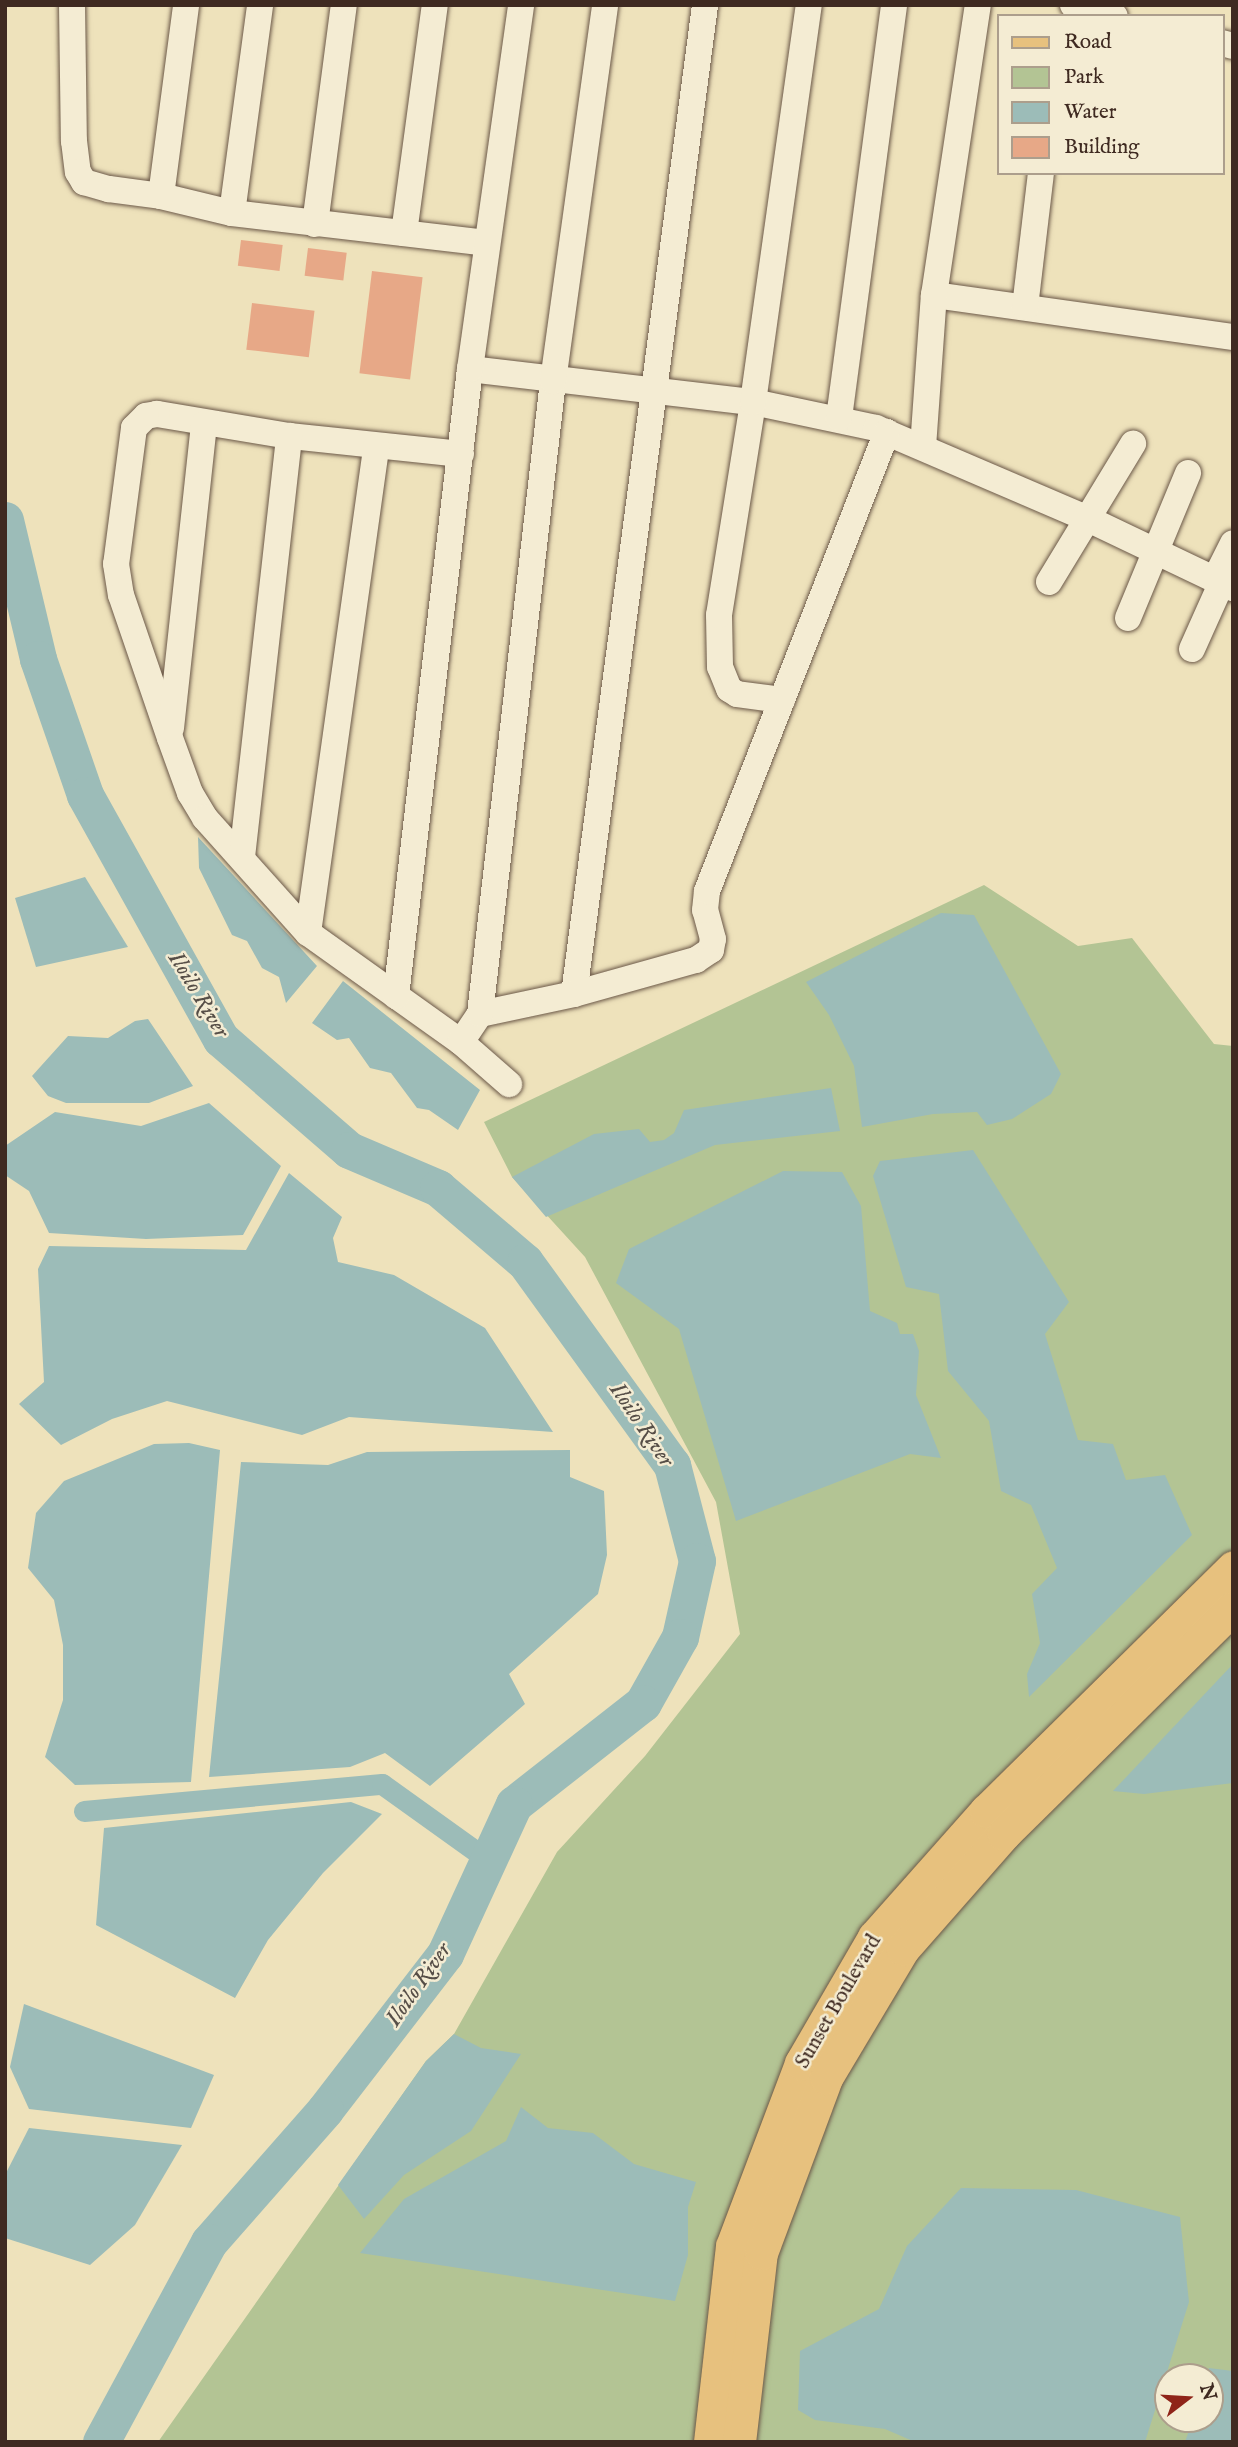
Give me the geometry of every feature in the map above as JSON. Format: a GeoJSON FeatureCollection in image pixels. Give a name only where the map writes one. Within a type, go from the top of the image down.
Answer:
{"type":"FeatureCollection","features":[{"type":"Feature","properties":{"kind":"main road","name":"Sunset Boulevard"},"geometry":{"type":"LineString","coordinates":[[739,2442],[761,2253],[826,2078],[903,1949],[1004,1834],[1050,1769],[1233,1567]]}},
{"type":"Feature","properties":{"kind":"main road","name":"Sunset Boulevard"},"geometry":{"type":"LineString","coordinates":[[710,2442],[732,2246],[801,2063],[874,1937],[986,1811],[1050,1769],[1233,1608]]}},
{"type":"Feature","properties":{"kind":"street"},"geometry":{"type":"LineString","coordinates":[[72,5],[74,141],[78,172],[90,185],[161,196],[232,213],[486,243]]}},
{"type":"Feature","properties":{"kind":"street"},"geometry":{"type":"LineString","coordinates":[[161,196],[186,5]]}},
{"type":"Feature","properties":{"kind":"street"},"geometry":{"type":"LineString","coordinates":[[232,213],[260,5]]}},
{"type":"Feature","properties":{"kind":"street"},"geometry":{"type":"LineString","coordinates":[[314,224],[344,5]]}},
{"type":"Feature","properties":{"kind":"street"},"geometry":{"type":"LineString","coordinates":[[404,233],[435,5]]}},
{"type":"Feature","properties":{"kind":"street"},"geometry":{"type":"LineString","coordinates":[[396,996],[470,369],[521,5]]}},
{"type":"Feature","properties":{"kind":"street"},"geometry":{"type":"LineString","coordinates":[[461,1042],[480,1014],[553,381],[605,5]]}},
{"type":"Feature","properties":{"kind":"street"},"geometry":{"type":"LineString","coordinates":[[574,994],[652,389],[705,5]]}},
{"type":"Feature","properties":{"kind":"street"},"geometry":{"type":"LineString","coordinates":[[782,700],[737,694],[729,689],[720,667],[719,615],[753,402],[809,5]]}},
{"type":"Feature","properties":{"kind":"street"},"geometry":{"type":"LineString","coordinates":[[839,418],[894,5]]}},
{"type":"Feature","properties":{"kind":"street"},"geometry":{"type":"LineString","coordinates":[[923,447],[934,295],[978,5]]}},
{"type":"Feature","properties":{"kind":"street"},"geometry":{"type":"LineString","coordinates":[[1073,5],[1107,14]]}},
{"type":"Feature","properties":{"kind":"street"},"geometry":{"type":"LineString","coordinates":[[1025,307],[1041,175]]}},
{"type":"Feature","properties":{"kind":"street"},"geometry":{"type":"LineString","coordinates":[[934,295],[1233,337]]}},
{"type":"Feature","properties":{"kind":"street"},"geometry":{"type":"LineString","coordinates":[[470,369],[553,381],[652,389],[753,402],[839,418],[887,432],[923,447],[1086,518],[1223,583]]}},
{"type":"Feature","properties":{"kind":"street"},"geometry":{"type":"LineString","coordinates":[[461,454],[289,436],[204,424],[157,414],[146,416],[137,423],[116,553],[121,594],[170,738],[197,807],[308,933],[461,1042],[509,1084]]}},
{"type":"Feature","properties":{"kind":"street"},"geometry":{"type":"LineString","coordinates":[[170,738],[204,424]]}},
{"type":"Feature","properties":{"kind":"street"},"geometry":{"type":"LineString","coordinates":[[480,1014],[574,994],[696,960],[711,950],[713,939],[705,910],[707,891],[887,432]]}},
{"type":"Feature","properties":{"kind":"street"},"geometry":{"type":"LineString","coordinates":[[242,858],[289,436]]}},
{"type":"Feature","properties":{"kind":"street"},"geometry":{"type":"LineString","coordinates":[[1049,582],[1133,444]]}},
{"type":"Feature","properties":{"kind":"street"},"geometry":{"type":"LineString","coordinates":[[308,933],[376,447]]}},
{"type":"Feature","properties":{"kind":"street"},"geometry":{"type":"LineString","coordinates":[[1128,618],[1188,473]]}},
{"type":"Feature","properties":{"kind":"street"},"geometry":{"type":"LineString","coordinates":[[1192,649],[1223,583],[1233,543]]}},
{"type":"Feature","properties":{"kind":"green space"},"geometry":{"type":"Polygon","coordinates":[[[984,885],[1078,946],[1132,938],[1214,1044],[1233,1046],[1233,2442],[158,2442],[426,2061],[454,2034],[557,1852],[645,1756],[740,1634],[716,1502],[585,1257],[512,1177],[484,1122],[984,885]]]}},
{"type":"Feature","properties":{"kind":"water"},"geometry":{"type":"Polygon","coordinates":[[[198,837],[317,966],[286,1003],[279,977],[262,968],[247,941],[232,935],[199,868],[198,837]]]}},
{"type":"Feature","properties":{"kind":"water"},"geometry":{"type":"Polygon","coordinates":[[[85,877],[128,947],[36,967],[15,898],[85,877]]]}},
{"type":"Feature","properties":{"kind":"water"},"geometry":{"type":"Polygon","coordinates":[[[941,913],[974,915],[1061,1074],[1051,1094],[1012,1119],[987,1125],[977,1112],[933,1114],[862,1127],[854,1066],[829,1015],[806,982],[941,913]]]}},
{"type":"Feature","properties":{"kind":"water"},"geometry":{"type":"Polygon","coordinates":[[[343,981],[480,1090],[458,1130],[429,1110],[417,1108],[391,1073],[370,1068],[349,1038],[337,1040],[312,1023],[343,981]]]}},
{"type":"Feature","properties":{"kind":"water"},"geometry":{"type":"Polygon","coordinates":[[[148,1019],[193,1086],[149,1103],[66,1103],[48,1096],[32,1076],[68,1036],[108,1038],[135,1021],[148,1019]]]}},
{"type":"Feature","properties":{"kind":"water"},"geometry":{"type":"Polygon","coordinates":[[[831,1088],[840,1131],[715,1145],[546,1217],[512,1177],[594,1134],[639,1129],[650,1142],[664,1140],[674,1133],[684,1110],[831,1088]]]}},
{"type":"Feature","properties":{"kind":"water"},"geometry":{"type":"Polygon","coordinates":[[[209,1103],[281,1166],[243,1235],[146,1239],[49,1233],[29,1191],[5,1175],[5,1146],[55,1112],[141,1126],[209,1103]]]}},
{"type":"Feature","properties":{"kind":"water"},"geometry":{"type":"Polygon","coordinates":[[[973,1150],[1069,1302],[1045,1334],[1078,1440],[1113,1444],[1126,1480],[1165,1475],[1192,1535],[1029,1697],[1027,1674],[1040,1643],[1032,1594],[1057,1568],[1031,1505],[1001,1491],[989,1421],[948,1371],[939,1294],[906,1287],[873,1176],[880,1161],[973,1150]]]}},
{"type":"Feature","properties":{"kind":"water"},"geometry":{"type":"Polygon","coordinates":[[[783,1171],[842,1172],[861,1206],[870,1311],[897,1323],[900,1334],[913,1334],[919,1351],[916,1395],[941,1458],[910,1454],[736,1521],[679,1329],[616,1283],[629,1249],[783,1171]]]}},
{"type":"Feature","properties":{"kind":"water"},"geometry":{"type":"Polygon","coordinates":[[[289,1173],[342,1217],[333,1238],[338,1262],[394,1275],[485,1328],[553,1432],[349,1417],[302,1435],[167,1401],[112,1419],[61,1445],[19,1404],[44,1382],[38,1269],[49,1246],[246,1250],[289,1173]]]}},
{"type":"Feature","properties":{"kind":"water"},"geometry":{"type":"Polygon","coordinates":[[[189,1443],[220,1450],[191,1782],[75,1785],[45,1757],[63,1700],[63,1645],[54,1600],[28,1568],[36,1513],[64,1481],[154,1444],[189,1443]]]}},
{"type":"Feature","properties":{"kind":"water"},"geometry":{"type":"Polygon","coordinates":[[[570,1450],[570,1477],[604,1491],[607,1555],[598,1594],[509,1674],[525,1704],[430,1786],[385,1753],[350,1767],[209,1777],[241,1462],[328,1465],[367,1452],[570,1450]]]}},
{"type":"Feature","properties":{"kind":"water"},"geometry":{"type":"Polygon","coordinates":[[[1233,1664],[1233,1783],[1144,1794],[1113,1791],[1233,1664]]]}},
{"type":"Feature","properties":{"kind":"water"},"geometry":{"type":"Polygon","coordinates":[[[351,1802],[382,1814],[323,1873],[268,1940],[235,1998],[96,1925],[104,1828],[351,1802]]]}},
{"type":"Feature","properties":{"kind":"water"},"geometry":{"type":"Polygon","coordinates":[[[24,2004],[214,2075],[191,2128],[29,2109],[10,2067],[24,2004]]]}},
{"type":"Feature","properties":{"kind":"water"},"geometry":{"type":"Polygon","coordinates":[[[454,2034],[481,2048],[521,2054],[471,2131],[404,2175],[364,2219],[338,2185],[426,2061],[454,2034]]]}},
{"type":"Feature","properties":{"kind":"water"},"geometry":{"type":"Polygon","coordinates":[[[521,2107],[548,2128],[593,2133],[634,2164],[696,2182],[688,2207],[688,2255],[675,2301],[360,2253],[404,2199],[506,2141],[521,2107]]]}},
{"type":"Feature","properties":{"kind":"water"},"geometry":{"type":"Polygon","coordinates":[[[29,2128],[182,2145],[135,2225],[90,2265],[5,2238],[5,2175],[29,2128]]]}},
{"type":"Feature","properties":{"kind":"water"},"geometry":{"type":"Polygon","coordinates":[[[961,2188],[1076,2190],[1180,2217],[1189,2302],[1170,2363],[1154,2363],[1154,2413],[1145,2442],[915,2442],[885,2429],[815,2420],[798,2410],[800,2351],[879,2309],[907,2246],[961,2188]]]}},
{"type":"Feature","properties":{"kind":"water"},"geometry":{"type":"Polygon","coordinates":[[[1224,2370],[1233,2371],[1233,2442],[1185,2442],[1188,2433],[1224,2433],[1224,2370]]]}},
{"type":"Feature","properties":{"kind":"building"},"geometry":{"type":"Polygon","coordinates":[[[241,240],[283,245],[280,271],[238,266],[241,240]]]}},
{"type":"Feature","properties":{"kind":"building"},"geometry":{"type":"Polygon","coordinates":[[[308,248],[347,253],[343,281],[305,276],[308,248]]]}},
{"type":"Feature","properties":{"kind":"building"},"geometry":{"type":"Polygon","coordinates":[[[372,271],[423,277],[410,379],[359,373],[372,271]]]}},
{"type":"Feature","properties":{"kind":"building"},"geometry":{"type":"Polygon","coordinates":[[[252,303],[315,311],[309,357],[246,350],[252,303]]]}},
{"type":"Feature","properties":{"kind":"waterway","name":"Iloilo River"},"geometry":{"type":"LineString","coordinates":[[5,520],[38,659],[85,795],[221,1039],[349,1150],[438,1188],[525,1262],[672,1465],[697,1561],[680,1637],[643,1703],[514,1804],[445,1954],[325,2110],[209,2242],[101,2442]]}},
{"type":"Feature","properties":{"kind":"waterway"},"geometry":{"type":"LineString","coordinates":[[84,1811],[382,1784],[488,1860]]}}]}
